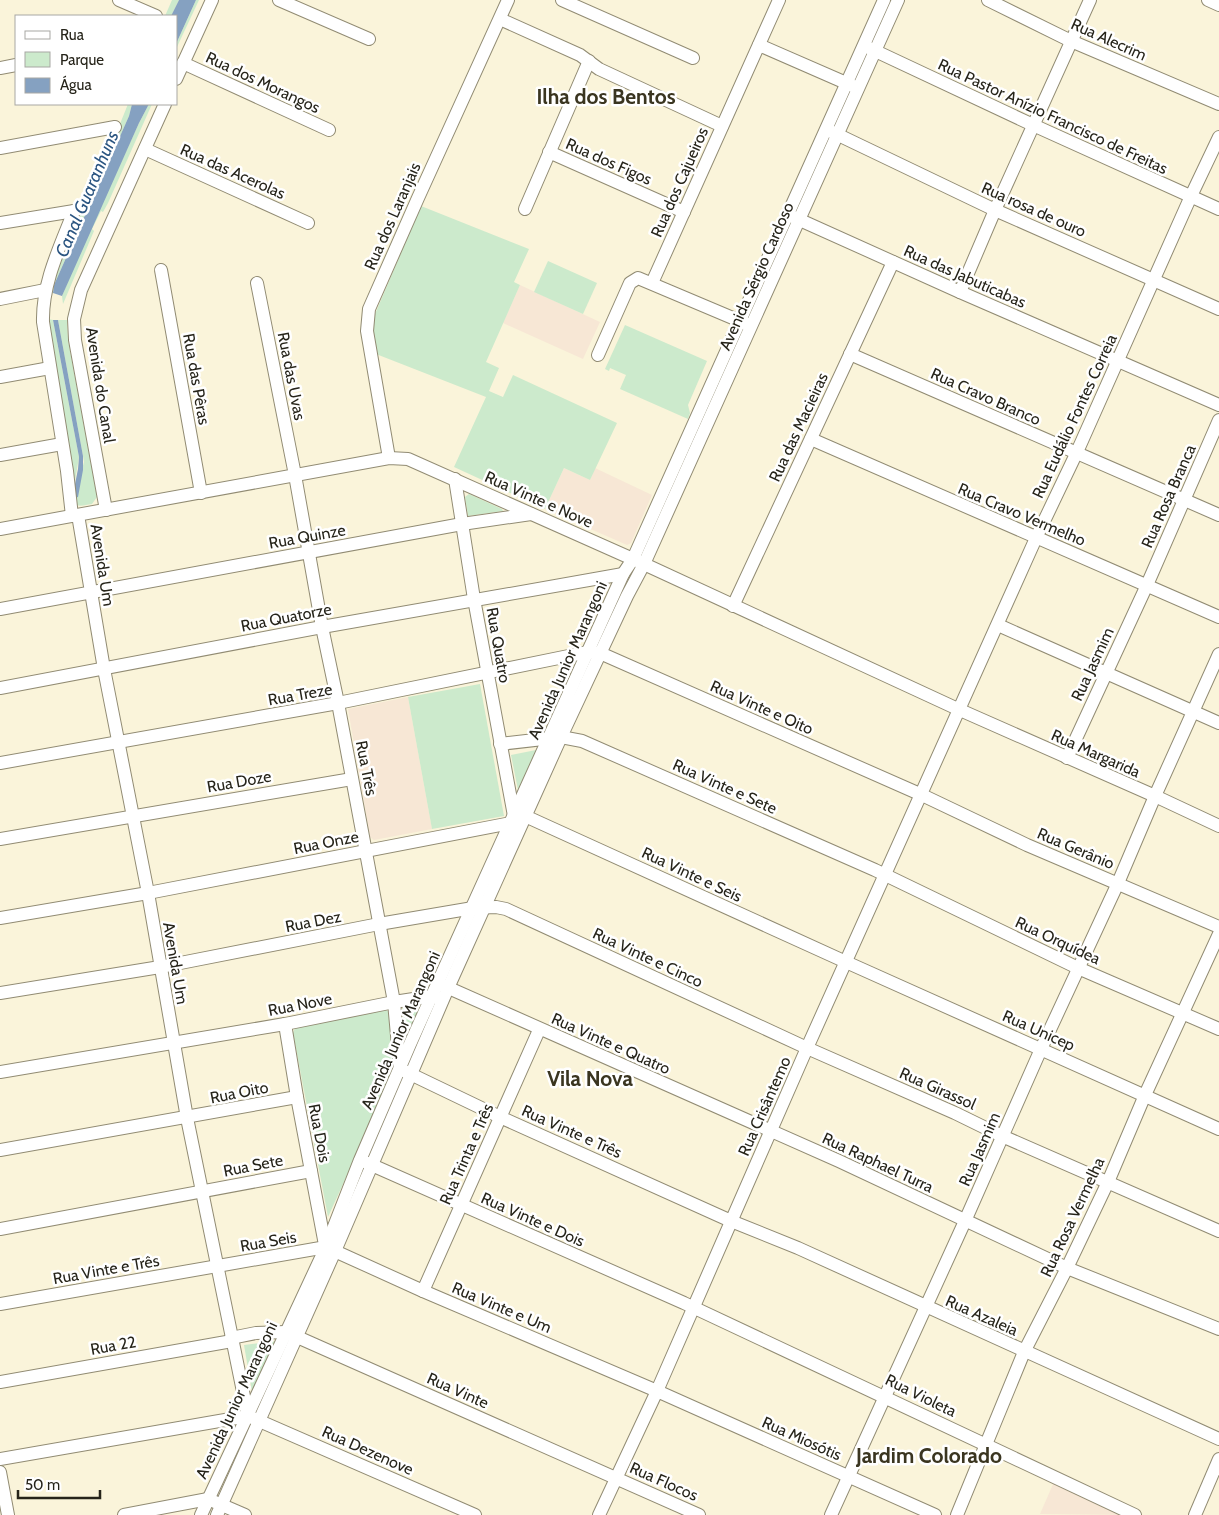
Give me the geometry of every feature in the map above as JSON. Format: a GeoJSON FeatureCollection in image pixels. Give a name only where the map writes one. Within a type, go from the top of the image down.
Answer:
{"type":"FeatureCollection","features":[{"type":"Feature","properties":{"kind":"street"},"geometry":{"type":"LineString","coordinates":[[119,0],[154,15]]}},
{"type":"Feature","properties":{"kind":"street"},"geometry":{"type":"LineString","coordinates":[[178,74],[212,0]]}},
{"type":"Feature","properties":{"kind":"street"},"geometry":{"type":"LineString","coordinates":[[279,0],[369,39]]}},
{"type":"Feature","properties":{"kind":"street","name":"Rua dos Laranjais"},"geometry":{"type":"LineString","coordinates":[[389,458],[367,331],[369,309],[508,0]]}},
{"type":"Feature","properties":{"kind":"street"},"geometry":{"type":"LineString","coordinates":[[562,0],[693,58]]}},
{"type":"Feature","properties":{"kind":"street","name":"Rua dos Cajueiros"},"geometry":{"type":"LineString","coordinates":[[652,283],[779,0]]}},
{"type":"Feature","properties":{"kind":"street","name":"Avenida Sérgio Cardoso"},"geometry":{"type":"LineString","coordinates":[[638,562],[869,48],[884,0]]}},
{"type":"Feature","properties":{"kind":"street","name":"Avenida Sérgio Cardoso"},"geometry":{"type":"LineString","coordinates":[[869,48],[898,0]]}},
{"type":"Feature","properties":{"kind":"street","name":"Rua Alecrim"},"geometry":{"type":"LineString","coordinates":[[988,0],[1071,41],[1219,104]]}},
{"type":"Feature","properties":{"kind":"street"},"geometry":{"type":"LineString","coordinates":[[960,292],[1090,0]]}},
{"type":"Feature","properties":{"kind":"street"},"geometry":{"type":"LineString","coordinates":[[1208,0],[1219,5]]}},
{"type":"Feature","properties":{"kind":"street"},"geometry":{"type":"LineString","coordinates":[[500,19],[580,55],[599,69],[722,126]]}},
{"type":"Feature","properties":{"kind":"street"},"geometry":{"type":"LineString","coordinates":[[758,45],[852,86]]}},
{"type":"Feature","properties":{"kind":"street","name":"Rua Pastor Anízio Francisco de Freitas"},"geometry":{"type":"LineString","coordinates":[[869,48],[1033,126],[1219,209]]}},
{"type":"Feature","properties":{"kind":"street"},"geometry":{"type":"LineString","coordinates":[[524,209],[589,61]]}},
{"type":"Feature","properties":{"kind":"street","name":"Rua dos Morangos"},"geometry":{"type":"LineString","coordinates":[[183,63],[328,130]]}},
{"type":"Feature","properties":{"kind":"street"},"geometry":{"type":"LineString","coordinates":[[0,68],[15,66]]}},
{"type":"Feature","properties":{"kind":"street","name":"Avenida do Canal"},"geometry":{"type":"LineString","coordinates":[[106,510],[75,340],[74,319],[81,290],[165,105]]}},
{"type":"Feature","properties":{"kind":"street"},"geometry":{"type":"LineString","coordinates":[[0,148],[115,127]]}},
{"type":"Feature","properties":{"kind":"street","name":"Rua rosa de ouro"},"geometry":{"type":"LineString","coordinates":[[832,132],[995,210],[1219,309]]}},
{"type":"Feature","properties":{"kind":"street","name":"Rua Eudálio Fontes Correia"},"geometry":{"type":"LineString","coordinates":[[960,710],[1036,538],[1118,361],[1190,196],[1219,136]]}},
{"type":"Feature","properties":{"kind":"street","name":"Rua das Acerolas"},"geometry":{"type":"LineString","coordinates":[[145,149],[308,223]]}},
{"type":"Feature","properties":{"kind":"street","name":"Rua dos Figos"},"geometry":{"type":"LineString","coordinates":[[549,152],[684,212]]}},
{"type":"Feature","properties":{"kind":"street"},"geometry":{"type":"LineString","coordinates":[[0,223],[74,211],[45,290],[43,322],[75,515],[0,529]]}},
{"type":"Feature","properties":{"kind":"street","name":"Rua das Jabuticabas"},"geometry":{"type":"LineString","coordinates":[[793,217],[1219,405]]}},
{"type":"Feature","properties":{"kind":"street","name":"Rua das Macieiras"},"geometry":{"type":"LineString","coordinates":[[733,606],[893,262]]}},
{"type":"Feature","properties":{"kind":"street","name":"Rua das Pêras"},"geometry":{"type":"LineString","coordinates":[[161,270],[201,493]]}},
{"type":"Feature","properties":{"kind":"street"},"geometry":{"type":"LineString","coordinates":[[598,356],[632,280],[638,278],[746,323]]}},
{"type":"Feature","properties":{"kind":"street","name":"Rua das Uvas"},"geometry":{"type":"LineString","coordinates":[[257,283],[295,475]]}},
{"type":"Feature","properties":{"kind":"street"},"geometry":{"type":"LineString","coordinates":[[0,299],[45,290]]}},
{"type":"Feature","properties":{"kind":"street","name":"Rua Cravo Branco"},"geometry":{"type":"LineString","coordinates":[[850,354],[1219,515]]}},
{"type":"Feature","properties":{"kind":"street"},"geometry":{"type":"LineString","coordinates":[[0,377],[50,368]]}},
{"type":"Feature","properties":{"kind":"street","name":"Rua Rosa Branca"},"geometry":{"type":"LineString","coordinates":[[1147,585],[1219,420]]}},
{"type":"Feature","properties":{"kind":"street","name":"Rua Cravo Vermelho"},"geometry":{"type":"LineString","coordinates":[[811,439],[1219,617]]}},
{"type":"Feature","properties":{"kind":"street"},"geometry":{"type":"LineString","coordinates":[[0,455],[62,444]]}},
{"type":"Feature","properties":{"kind":"street","name":"Rua Vinte e Nove"},"geometry":{"type":"LineString","coordinates":[[75,515],[389,458],[408,459],[960,710]]}},
{"type":"Feature","properties":{"kind":"street","name":"Rua Três"},"geometry":{"type":"LineString","coordinates":[[295,475],[322,627],[394,1002],[405,1072]]}},
{"type":"Feature","properties":{"kind":"street","name":"Rua Quatro"},"geometry":{"type":"LineString","coordinates":[[455,479],[500,744],[516,818]]}},
{"type":"Feature","properties":{"kind":"street","name":"Rua Quinze"},"geometry":{"type":"LineString","coordinates":[[0,609],[462,524],[531,514]]}},
{"type":"Feature","properties":{"kind":"street","name":"Avenida Um"},"geometry":{"type":"LineString","coordinates":[[75,515],[148,892],[187,1118],[231,1339],[254,1418]]}},
{"type":"Feature","properties":{"kind":"street","name":"Avenida Junior Marangoni"},"geometry":{"type":"LineString","coordinates":[[220,1510],[254,1418],[330,1249],[405,1072],[479,908],[516,818],[594,653],[623,574],[638,562]]}},
{"type":"Feature","properties":{"kind":"street","name":"Avenida Junior Marangoni"},"geometry":{"type":"LineString","coordinates":[[594,653],[627,596],[638,562]]}},
{"type":"Feature","properties":{"kind":"street","name":"Rua Quatorze"},"geometry":{"type":"LineString","coordinates":[[0,688],[474,599],[623,574]]}},
{"type":"Feature","properties":{"kind":"street","name":"Rua Jasmim"},"geometry":{"type":"LineString","coordinates":[[1067,758],[1147,585]]}},
{"type":"Feature","properties":{"kind":"street"},"geometry":{"type":"LineString","coordinates":[[998,625],[1194,711],[1219,724]]}},
{"type":"Feature","properties":{"kind":"street","name":"Rua Treze"},"geometry":{"type":"LineString","coordinates":[[0,763],[338,703],[594,653]]}},
{"type":"Feature","properties":{"kind":"street","name":"Rua Vinte e Oito"},"geometry":{"type":"LineString","coordinates":[[594,653],[922,795]]}},
{"type":"Feature","properties":{"kind":"street","name":"Rua Jasmim"},"geometry":{"type":"LineString","coordinates":[[831,1515],[965,1221],[1040,1049],[1118,883],[1219,654]]}},
{"type":"Feature","properties":{"kind":"street","name":"Rua Margarida"},"geometry":{"type":"LineString","coordinates":[[960,710],[1219,826]]}},
{"type":"Feature","properties":{"kind":"street","name":"Rua Crisântemo"},"geometry":{"type":"LineString","coordinates":[[599,1515],[960,710]]}},
{"type":"Feature","properties":{"kind":"street"},"geometry":{"type":"LineString","coordinates":[[500,744],[555,738]]}},
{"type":"Feature","properties":{"kind":"street","name":"Rua Vinte e Sete"},"geometry":{"type":"LineString","coordinates":[[555,738],[582,742],[886,875]]}},
{"type":"Feature","properties":{"kind":"street","name":"Rua Doze"},"geometry":{"type":"LineString","coordinates":[[0,839],[352,779]]}},
{"type":"Feature","properties":{"kind":"street","name":"Rua Gerânio"},"geometry":{"type":"LineString","coordinates":[[922,795],[1027,845],[1219,927]]}},
{"type":"Feature","properties":{"kind":"street","name":"Rua Onze"},"geometry":{"type":"LineString","coordinates":[[0,918],[366,851],[516,818]]}},
{"type":"Feature","properties":{"kind":"street","name":"Rua Vinte e Seis"},"geometry":{"type":"LineString","coordinates":[[516,818],[846,962]]}},
{"type":"Feature","properties":{"kind":"street","name":"Rua Orquídea"},"geometry":{"type":"LineString","coordinates":[[886,875],[1078,968],[1184,1012],[1219,1029]]}},
{"type":"Feature","properties":{"kind":"street","name":"Rua Dez"},"geometry":{"type":"LineString","coordinates":[[0,993],[160,967],[379,924],[479,908]]}},
{"type":"Feature","properties":{"kind":"street","name":"Rua Vinte e Cinco"},"geometry":{"type":"LineString","coordinates":[[479,908],[506,909],[807,1048]]}},
{"type":"Feature","properties":{"kind":"street","name":"Rua Rosa Vermelha"},"geometry":{"type":"LineString","coordinates":[[957,1515],[1024,1352],[1108,1182],[1145,1095],[1219,934]]}},
{"type":"Feature","properties":{"kind":"street","name":"Rua Unicep"},"geometry":{"type":"LineString","coordinates":[[846,962],[1219,1128]]}},
{"type":"Feature","properties":{"kind":"street","name":"Rua Vinte e Quatro"},"geometry":{"type":"LineString","coordinates":[[443,986],[771,1132]]}},
{"type":"Feature","properties":{"kind":"street","name":"Rua Nove"},"geometry":{"type":"LineString","coordinates":[[0,1072],[285,1024],[394,1002],[438,998]]}},
{"type":"Feature","properties":{"kind":"street","name":"Rua Dois"},"geometry":{"type":"LineString","coordinates":[[285,1024],[311,1171],[330,1249]]}},
{"type":"Feature","properties":{"kind":"street","name":"Rua Trinta e Três"},"geometry":{"type":"LineString","coordinates":[[423,1292],[539,1030]]}},
{"type":"Feature","properties":{"kind":"street","name":"Rua Girassol"},"geometry":{"type":"LineString","coordinates":[[807,1048],[1219,1231]]}},
{"type":"Feature","properties":{"kind":"street","name":"Rua Vinte e Três"},"geometry":{"type":"LineString","coordinates":[[405,1072],[731,1221]]}},
{"type":"Feature","properties":{"kind":"street","name":"Rua Oito"},"geometry":{"type":"LineString","coordinates":[[0,1150],[297,1097]]}},
{"type":"Feature","properties":{"kind":"street","name":"Rua Raphael Turra"},"geometry":{"type":"LineString","coordinates":[[771,1132],[839,1161],[1067,1268],[1219,1329]]}},
{"type":"Feature","properties":{"kind":"street","name":"Rua Vinte e Dois"},"geometry":{"type":"LineString","coordinates":[[366,1162],[693,1307]]}},
{"type":"Feature","properties":{"kind":"street","name":"Rua Sete"},"geometry":{"type":"LineString","coordinates":[[0,1229],[311,1171]]}},
{"type":"Feature","properties":{"kind":"street","name":"Rua Azaleia"},"geometry":{"type":"LineString","coordinates":[[731,1221],[798,1248],[1219,1439]]}},
{"type":"Feature","properties":{"kind":"street","name":"Rua Seis"},"geometry":{"type":"LineString","coordinates":[[217,1266],[330,1249]]}},
{"type":"Feature","properties":{"kind":"street","name":"Rua Vinte e Um"},"geometry":{"type":"LineString","coordinates":[[330,1249],[423,1292],[656,1391]]}},
{"type":"Feature","properties":{"kind":"street","name":"Rua Vinte e Três"},"geometry":{"type":"LineString","coordinates":[[0,1304],[217,1266]]}},
{"type":"Feature","properties":{"kind":"street","name":"Rua Violeta"},"geometry":{"type":"LineString","coordinates":[[693,1307],[1135,1515]]}},
{"type":"Feature","properties":{"kind":"street","name":"Rua 22"},"geometry":{"type":"LineString","coordinates":[[0,1382],[256,1333],[291,1334]]}},
{"type":"Feature","properties":{"kind":"street","name":"Rua Vinte"},"geometry":{"type":"LineString","coordinates":[[291,1334],[616,1478]]}},
{"type":"Feature","properties":{"kind":"street","name":"Rua Miosótis"},"geometry":{"type":"LineString","coordinates":[[656,1391],[935,1515]]}},
{"type":"Feature","properties":{"kind":"street"},"geometry":{"type":"LineString","coordinates":[[0,1458],[254,1418]]}},
{"type":"Feature","properties":{"kind":"street","name":"Avenida Junior Marangoni"},"geometry":{"type":"LineString","coordinates":[[201,1515],[208,1499],[254,1418]]}},
{"type":"Feature","properties":{"kind":"street","name":"Rua Dezenove"},"geometry":{"type":"LineString","coordinates":[[254,1418],[474,1515]]}},
{"type":"Feature","properties":{"kind":"street"},"geometry":{"type":"LineString","coordinates":[[1195,1515],[1219,1459]]}},
{"type":"Feature","properties":{"kind":"street"},"geometry":{"type":"LineString","coordinates":[[0,1472],[8,1515]]}},
{"type":"Feature","properties":{"kind":"street","name":"Rua Flocos"},"geometry":{"type":"LineString","coordinates":[[616,1478],[699,1515]]}},
{"type":"Feature","properties":{"kind":"street"},"geometry":{"type":"LineString","coordinates":[[124,1515],[208,1499],[220,1510],[246,1515]]}},
{"type":"Feature","properties":{"kind":"shaded area"},"geometry":{"type":"Polygon","coordinates":[[[520,285],[600,322],[583,359],[503,323],[520,285]]]}},
{"type":"Feature","properties":{"kind":"shaded area"},"geometry":{"type":"Polygon","coordinates":[[[564,468],[590,480],[595,468],[652,495],[631,543],[627,545],[545,509],[564,468]]]}},
{"type":"Feature","properties":{"kind":"shaded area"},"geometry":{"type":"Polygon","coordinates":[[[408,697],[432,829],[374,840],[370,837],[348,709],[408,697]]]}},
{"type":"Feature","properties":{"kind":"shaded area"},"geometry":{"type":"Polygon","coordinates":[[[1054,1482],[1131,1515],[1040,1514],[1054,1482]]]}},
{"type":"Feature","properties":{"kind":"green space"},"geometry":{"type":"Polygon","coordinates":[[[172,0],[179,0],[172,15],[165,15],[172,0]]]}},
{"type":"Feature","properties":{"kind":"green space"},"geometry":{"type":"Polygon","coordinates":[[[196,0],[199,0],[178,45],[178,40],[196,0]]]}},
{"type":"Feature","properties":{"kind":"green space"},"geometry":{"type":"Polygon","coordinates":[[[128,105],[132,105],[129,116],[54,285],[53,293],[50,292],[77,220],[87,206],[128,105]]]}},
{"type":"Feature","properties":{"kind":"green space"},"geometry":{"type":"Polygon","coordinates":[[[148,105],[152,105],[108,203],[103,212],[101,211],[92,229],[94,231],[63,304],[62,296],[80,252],[148,105]]]}},
{"type":"Feature","properties":{"kind":"green space"},"geometry":{"type":"Polygon","coordinates":[[[421,206],[529,249],[514,282],[520,285],[486,362],[499,368],[489,391],[503,397],[513,375],[617,423],[590,480],[564,468],[545,509],[454,467],[486,397],[376,354],[373,331],[375,314],[421,206]]]}},
{"type":"Feature","properties":{"kind":"green space"},"geometry":{"type":"Polygon","coordinates":[[[548,261],[597,283],[583,314],[534,292],[548,261]]]}},
{"type":"Feature","properties":{"kind":"green space"},"geometry":{"type":"Polygon","coordinates":[[[48,319],[53,320],[79,457],[74,487],[71,457],[48,319]]]}},
{"type":"Feature","properties":{"kind":"green space"},"geometry":{"type":"Polygon","coordinates":[[[58,320],[67,320],[68,340],[97,497],[92,504],[79,506],[73,502],[84,462],[58,320]]]}},
{"type":"Feature","properties":{"kind":"green space"},"geometry":{"type":"Polygon","coordinates":[[[625,325],[707,361],[688,405],[690,413],[688,419],[620,389],[626,375],[610,368],[609,371],[605,369],[625,325]]]}},
{"type":"Feature","properties":{"kind":"green space"},"geometry":{"type":"Polygon","coordinates":[[[469,494],[503,511],[468,516],[465,497],[469,494]]]}},
{"type":"Feature","properties":{"kind":"green space"},"geometry":{"type":"Polygon","coordinates":[[[480,684],[504,816],[432,829],[408,697],[480,684]]]}},
{"type":"Feature","properties":{"kind":"green space"},"geometry":{"type":"Polygon","coordinates":[[[541,749],[519,795],[511,755],[541,749]]]}},
{"type":"Feature","properties":{"kind":"green space"},"geometry":{"type":"Polygon","coordinates":[[[422,1003],[407,1038],[405,1038],[402,1009],[404,1006],[422,1003]]]}},
{"type":"Feature","properties":{"kind":"green space"},"geometry":{"type":"Polygon","coordinates":[[[385,1009],[389,1012],[395,1057],[392,1077],[328,1217],[293,1033],[295,1028],[385,1009]]]}},
{"type":"Feature","properties":{"kind":"green space"},"geometry":{"type":"Polygon","coordinates":[[[277,1341],[252,1392],[244,1345],[277,1341]]]}},
{"type":"Feature","properties":{"kind":"water"},"geometry":{"type":"Polygon","coordinates":[[[179,0],[196,0],[178,40],[178,15],[172,15],[179,0]]]}},
{"type":"Feature","properties":{"kind":"water"},"geometry":{"type":"Polygon","coordinates":[[[132,105],[148,105],[62,296],[53,293],[54,285],[129,116],[132,105]]]}},
{"type":"Feature","properties":{"kind":"water"},"geometry":{"type":"Polygon","coordinates":[[[53,320],[58,320],[83,456],[83,470],[78,497],[72,499],[79,457],[53,320]]]}},
{"type":"Feature","properties":{"kind":"district","name":"Ilha dos Bentos"},"geometry":{"type":"Point","coordinates":[606,97]}},
{"type":"Feature","properties":{"kind":"district","name":"Vila Nova"},"geometry":{"type":"Point","coordinates":[590,1079]}},
{"type":"Feature","properties":{"kind":"district","name":"Jardim Colorado"},"geometry":{"type":"Point","coordinates":[929,1456]}},
{"type":"Feature","properties":{"kind":"water label","name":"Canal Guaranhuns"},"geometry":{"type":"Point","coordinates":[87,194]}}]}
